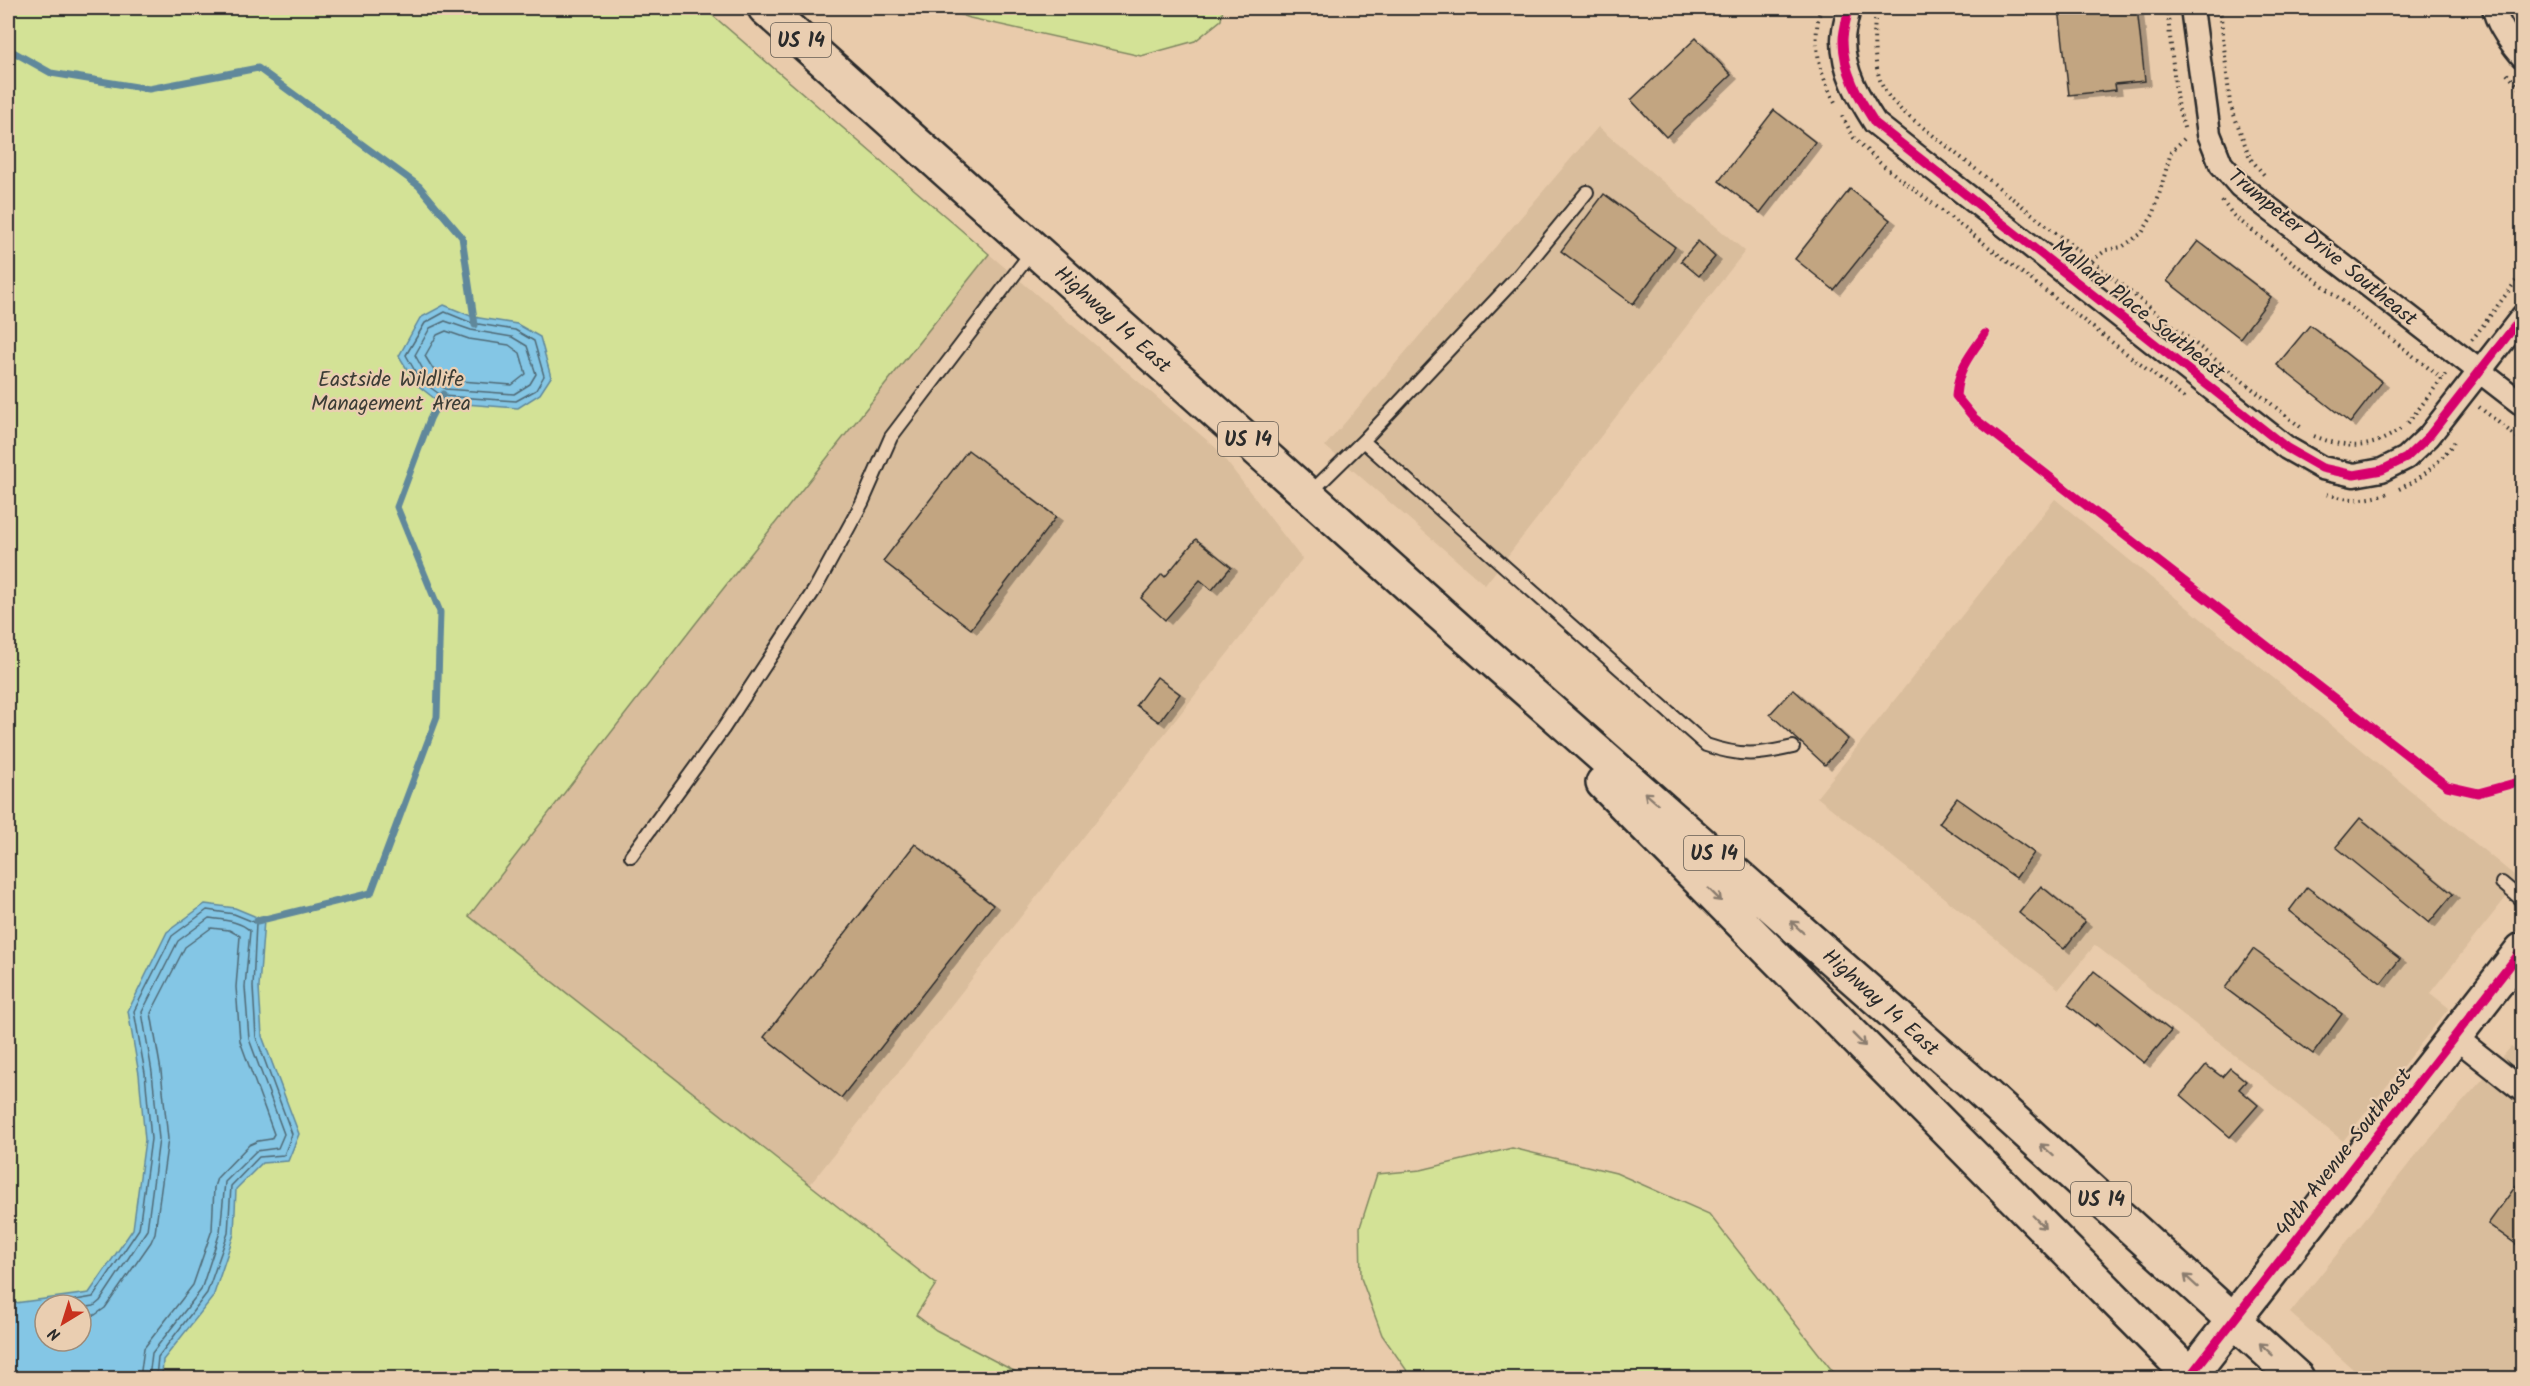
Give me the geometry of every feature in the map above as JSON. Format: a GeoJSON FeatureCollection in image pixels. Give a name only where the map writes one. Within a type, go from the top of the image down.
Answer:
{"type":"FeatureCollection","features":[{"type":"Feature","properties":{"kind":"main road","name":"Highway 14 East"},"geometry":{"type":"LineString","coordinates":[[765,8],[1460,631],[1753,887],[2297,1378]]}},
{"type":"Feature","properties":{"kind":"main road","name":"Highway 14 East"},"geometry":{"type":"LineString","coordinates":[[1460,631],[1585,764],[2192,1377]]}},
{"type":"Feature","properties":{"kind":"main road","name":"40th Avenue Southeast"},"geometry":{"type":"LineString","coordinates":[[2192,1377],[2523,950]]}},
{"type":"Feature","properties":{"kind":"street","name":"Mallard Place Southeast"},"geometry":{"type":"LineString","coordinates":[[1849,8],[1843,40],[1847,71],[1858,96],[1875,123],[2287,448],[2322,468],[2354,476],[2382,470],[2406,459],[2429,436],[2523,317]]}},
{"type":"Feature","properties":{"kind":"street","name":"Trumpeter Drive Southeast"},"geometry":{"type":"LineString","coordinates":[[2192,8],[2209,134],[2221,164],[2240,186],[2523,404]]}},
{"type":"Feature","properties":{"kind":"street"},"geometry":{"type":"LineString","coordinates":[[2494,8],[2495,15],[2514,47],[2523,56]]}},
{"type":"Feature","properties":{"kind":"street"},"geometry":{"type":"LineString","coordinates":[[2455,1037],[2523,1090]]}},
{"type":"Feature","properties":{"kind":"lane"},"geometry":{"type":"LineString","coordinates":[[1309,495],[1519,275],[1587,192]]}},
{"type":"Feature","properties":{"kind":"lane"},"geometry":{"type":"LineString","coordinates":[[631,856],[723,729],[815,589],[862,503],[891,437],[1034,249]]}},
{"type":"Feature","properties":{"kind":"lane"},"geometry":{"type":"LineString","coordinates":[[1363,441],[1706,745],[1731,753],[1762,754],[1793,747]]}},
{"type":"Feature","properties":{"kind":"lane"},"geometry":{"type":"LineString","coordinates":[[2502,883],[2523,900]]}},
{"type":"Feature","properties":{"kind":"path"},"geometry":{"type":"LineString","coordinates":[[1818,61],[1817,20],[1821,8]]}},
{"type":"Feature","properties":{"kind":"path"},"geometry":{"type":"LineString","coordinates":[[1877,8],[1874,39],[1878,67],[1885,90],[1901,110],[2308,434],[2335,444],[2359,447],[2385,440],[2406,426],[2442,378],[2235,218],[2215,192]]}},
{"type":"Feature","properties":{"kind":"path"},"geometry":{"type":"LineString","coordinates":[[2167,8],[2177,103],[2190,146]]}},
{"type":"Feature","properties":{"kind":"path"},"geometry":{"type":"LineString","coordinates":[[2220,8],[2230,104],[2250,158],[2272,183]]}},
{"type":"Feature","properties":{"kind":"path"},"geometry":{"type":"LineString","coordinates":[[2520,8],[2523,12]]}},
{"type":"Feature","properties":{"kind":"path"},"geometry":{"type":"LineString","coordinates":[[2092,261],[2106,250],[2122,247],[2142,233],[2154,213],[2171,152],[2186,137]]}},
{"type":"Feature","properties":{"kind":"path"},"geometry":{"type":"LineString","coordinates":[[2474,337],[2523,273]]}},
{"type":"Feature","properties":{"kind":"path"},"geometry":{"type":"LineString","coordinates":[[2480,408],[2523,441]]}},
{"type":"Feature","properties":{"kind":"shaded area"},"geometry":{"type":"Polygon","coordinates":[[[1598,127],[1745,251],[1485,585],[1325,446],[1598,127]]]}},
{"type":"Feature","properties":{"kind":"shaded area"},"geometry":{"type":"Polygon","coordinates":[[[989,254],[1216,448],[1302,559],[809,1186],[469,916],[696,623],[989,254]]]}},
{"type":"Feature","properties":{"kind":"shaded area"},"geometry":{"type":"Polygon","coordinates":[[[2055,499],[2520,880],[2430,993],[2449,1008],[2343,1141],[2095,945],[2059,989],[1817,797],[2055,499]]]}},
{"type":"Feature","properties":{"kind":"shaded area"},"geometry":{"type":"Polygon","coordinates":[[[2511,1047],[2522,1056],[2522,1378],[2363,1378],[2290,1313],[2416,1155],[2511,1047]]]}},
{"type":"Feature","properties":{"kind":"green space","name":"Eastside Wildlife Management Area"},"geometry":{"type":"Polygon","coordinates":[[[8,8],[704,8],[989,254],[696,623],[469,916],[936,1284],[916,1315],[936,1330],[1024,1378],[8,1378],[8,8]]]}},
{"type":"Feature","properties":{"kind":"green space"},"geometry":{"type":"Polygon","coordinates":[[[942,8],[1223,8],[1221,20],[1195,41],[1141,56],[970,18],[942,8]]]}},
{"type":"Feature","properties":{"kind":"green space"},"geometry":{"type":"Polygon","coordinates":[[[1512,1148],[1616,1173],[1709,1214],[1838,1378],[1412,1378],[1382,1335],[1361,1278],[1360,1227],[1377,1174],[1421,1170],[1512,1148]]]}},
{"type":"Feature","properties":{"kind":"water"},"geometry":{"type":"Polygon","coordinates":[[[444,305],[473,317],[517,324],[540,337],[551,377],[540,394],[518,408],[439,402],[416,384],[399,356],[420,318],[444,305]]]}},
{"type":"Feature","properties":{"kind":"water"},"geometry":{"type":"Polygon","coordinates":[[[205,904],[235,908],[264,920],[259,987],[262,1036],[299,1134],[288,1161],[262,1163],[236,1189],[234,1234],[213,1297],[163,1360],[162,1378],[8,1378],[8,1304],[33,1301],[33,1353],[93,1353],[93,1293],[89,1293],[133,1229],[145,1140],[139,1074],[128,1011],[167,932],[205,904]]]}},
{"type":"Feature","properties":{"kind":"building"},"geometry":{"type":"Polygon","coordinates":[[[2059,8],[2137,8],[2145,81],[2115,84],[2116,90],[2069,95],[2059,8]]]}},
{"type":"Feature","properties":{"kind":"building"},"geometry":{"type":"Polygon","coordinates":[[[1696,38],[1731,75],[1666,137],[1631,100],[1696,38]]]}},
{"type":"Feature","properties":{"kind":"building"},"geometry":{"type":"Polygon","coordinates":[[[1774,110],[1815,142],[1760,213],[1719,181],[1774,110]]]}},
{"type":"Feature","properties":{"kind":"building"},"geometry":{"type":"Polygon","coordinates":[[[1850,189],[1890,220],[1834,290],[1795,259],[1850,189]]]}},
{"type":"Feature","properties":{"kind":"building"},"geometry":{"type":"Polygon","coordinates":[[[1604,194],[1675,247],[1633,304],[1561,251],[1604,194]]]}},
{"type":"Feature","properties":{"kind":"building"},"geometry":{"type":"Polygon","coordinates":[[[1698,241],[1715,257],[1699,276],[1681,261],[1698,241]]]}},
{"type":"Feature","properties":{"kind":"building"},"geometry":{"type":"Polygon","coordinates":[[[2198,241],[2271,297],[2240,338],[2167,281],[2198,241]]]}},
{"type":"Feature","properties":{"kind":"building"},"geometry":{"type":"Polygon","coordinates":[[[2310,325],[2382,382],[2350,423],[2277,365],[2310,325]]]}},
{"type":"Feature","properties":{"kind":"building"},"geometry":{"type":"Polygon","coordinates":[[[968,450],[1056,517],[971,629],[883,561],[968,450]]]}},
{"type":"Feature","properties":{"kind":"building"},"geometry":{"type":"Polygon","coordinates":[[[1196,539],[1231,567],[1212,590],[1200,580],[1165,620],[1141,598],[1162,574],[1165,577],[1196,539]]]}},
{"type":"Feature","properties":{"kind":"building"},"geometry":{"type":"Polygon","coordinates":[[[1157,677],[1180,694],[1159,722],[1136,705],[1157,677]]]}},
{"type":"Feature","properties":{"kind":"building"},"geometry":{"type":"Polygon","coordinates":[[[1793,689],[1848,739],[1825,765],[1770,714],[1793,689]]]}},
{"type":"Feature","properties":{"kind":"building"},"geometry":{"type":"Polygon","coordinates":[[[1957,798],[2034,853],[2016,878],[1939,823],[1957,798]]]}},
{"type":"Feature","properties":{"kind":"building"},"geometry":{"type":"Polygon","coordinates":[[[2360,818],[2453,894],[2429,923],[2336,847],[2360,818]]]}},
{"type":"Feature","properties":{"kind":"building"},"geometry":{"type":"Polygon","coordinates":[[[915,844],[993,905],[841,1098],[764,1037],[915,844]]]}},
{"type":"Feature","properties":{"kind":"building"},"geometry":{"type":"Polygon","coordinates":[[[2041,886],[2085,922],[2064,949],[2019,913],[2041,886]]]}},
{"type":"Feature","properties":{"kind":"building"},"geometry":{"type":"Polygon","coordinates":[[[2307,887],[2400,959],[2381,983],[2289,911],[2307,887]]]}},
{"type":"Feature","properties":{"kind":"building"},"geometry":{"type":"Polygon","coordinates":[[[2253,949],[2342,1014],[2313,1054],[2225,988],[2253,949]]]}},
{"type":"Feature","properties":{"kind":"building"},"geometry":{"type":"Polygon","coordinates":[[[2094,971],[2171,1031],[2144,1063],[2096,1024],[2095,1026],[2068,1005],[2094,971]]]}},
{"type":"Feature","properties":{"kind":"building"},"geometry":{"type":"Polygon","coordinates":[[[2206,1065],[2222,1077],[2230,1068],[2246,1081],[2239,1089],[2258,1105],[2230,1137],[2181,1095],[2206,1065]]]}},
{"type":"Feature","properties":{"kind":"building"},"geometry":{"type":"Polygon","coordinates":[[[2523,1176],[2523,1249],[2488,1224],[2523,1176]]]}},
{"type":"Feature","properties":{"kind":"waterway"},"geometry":{"type":"LineString","coordinates":[[8,49],[51,73],[149,89],[258,68],[419,186],[462,237],[475,325]]}},
{"type":"Feature","properties":{"kind":"waterway"},"geometry":{"type":"LineString","coordinates":[[257,921],[371,893],[437,717],[440,612],[397,507],[430,419],[443,394]]}},
{"type":"Feature","properties":{"kind":"cycle path"},"geometry":{"type":"LineString","coordinates":[[1849,8],[1843,36],[1846,63],[1858,94],[1875,123],[2287,448],[2322,468],[2354,475],[2382,470],[2406,458],[2429,436],[2522,317]]}},
{"type":"Feature","properties":{"kind":"cycle path"},"geometry":{"type":"LineString","coordinates":[[1985,334],[1965,363],[1957,386],[1956,396],[1974,418],[2447,786],[2478,793],[2522,781]]}},
{"type":"Feature","properties":{"kind":"cycle path"},"geometry":{"type":"LineString","coordinates":[[2190,1376],[2522,950]]}}]}
